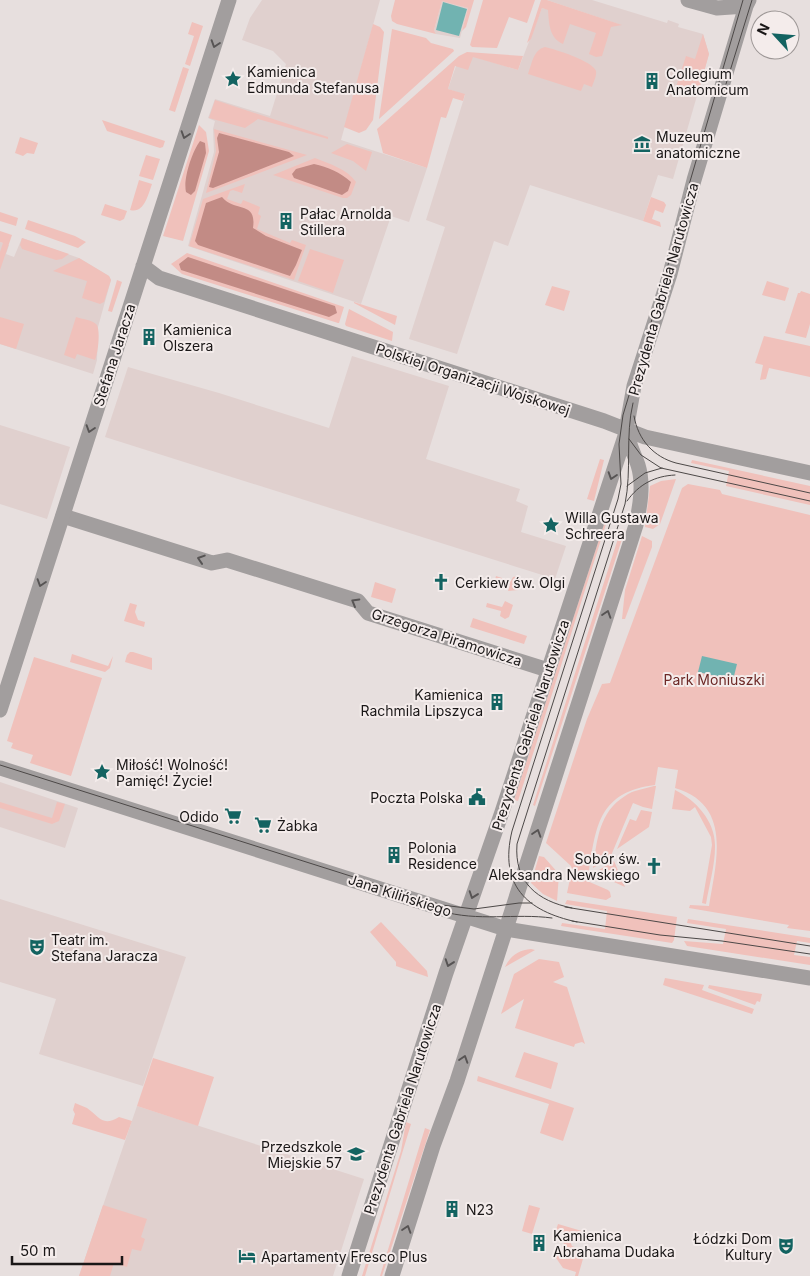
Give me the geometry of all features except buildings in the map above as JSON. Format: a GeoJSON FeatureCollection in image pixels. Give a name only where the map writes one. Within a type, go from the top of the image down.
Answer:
{"type":"FeatureCollection","features":[{"type":"Feature","properties":{"kind":"street","name":"Stefana Jaracza"},"geometry":{"type":"LineString","coordinates":[[0,710],[229,0]]}},
{"type":"Feature","properties":{"kind":"street"},"geometry":{"type":"LineString","coordinates":[[688,0],[717,8],[744,1]]}},
{"type":"Feature","properties":{"kind":"street","name":"Prezydenta Gabriela Narutowicza"},"geometry":{"type":"LineString","coordinates":[[349,1276],[446,973],[502,812],[626,430],[634,386],[670,274],[744,1]]}},
{"type":"Feature","properties":{"kind":"street","name":"Polskiej Organizacji Wojskowej"},"geometry":{"type":"LineString","coordinates":[[143,266],[159,278],[604,421],[651,438],[810,473]]}},
{"type":"Feature","properties":{"kind":"street","name":"Prezydenta Gabriela Narutowicza"},"geometry":{"type":"LineString","coordinates":[[392,1276],[636,525],[640,502],[640,475],[626,430]]}},
{"type":"Feature","properties":{"kind":"street","name":"Grzegorza Piramowicza"},"geometry":{"type":"LineString","coordinates":[[63,516],[212,563],[227,560],[358,601],[368,613],[548,670]]}},
{"type":"Feature","properties":{"kind":"street","name":"Jana Kilińskiego"},"geometry":{"type":"LineString","coordinates":[[0,768],[506,929],[810,978]]}},
{"type":"Feature","properties":{"kind":"shaded area"},"geometry":{"type":"Polygon","coordinates":[[[262,0],[380,0],[341,140],[427,168],[409,222],[391,216],[361,304],[188,246],[214,152],[213,129],[215,121],[208,118],[215,99],[270,116],[286,64],[273,51],[242,40],[250,18],[262,0]]]}},
{"type":"Feature","properties":{"kind":"shaded area"},"geometry":{"type":"Polygon","coordinates":[[[442,0],[468,8],[460,38],[436,34],[434,30],[442,0]]]}},
{"type":"Feature","properties":{"kind":"shaded area"},"geometry":{"type":"Polygon","coordinates":[[[547,0],[592,0],[667,23],[668,20],[679,24],[678,27],[703,34],[709,54],[673,179],[658,175],[643,221],[530,185],[508,246],[494,241],[457,354],[409,339],[445,227],[426,220],[465,95],[448,89],[456,66],[472,56],[518,70],[542,8],[621,25],[547,0]]]}},
{"type":"Feature","properties":{"kind":"shaded area"},"geometry":{"type":"Polygon","coordinates":[[[219,133],[289,152],[294,156],[213,188],[209,187],[219,152],[217,138],[219,133]]]}},
{"type":"Feature","properties":{"kind":"shaded area"},"geometry":{"type":"Polygon","coordinates":[[[200,141],[205,143],[206,153],[195,191],[191,195],[186,192],[185,187],[187,173],[191,159],[200,141]]]}},
{"type":"Feature","properties":{"kind":"shaded area"},"geometry":{"type":"Polygon","coordinates":[[[314,164],[334,170],[347,178],[351,182],[348,191],[342,195],[294,178],[292,174],[296,169],[314,164]]]}},
{"type":"Feature","properties":{"kind":"shaded area"},"geometry":{"type":"Polygon","coordinates":[[[222,197],[227,202],[244,208],[252,214],[253,228],[266,236],[302,250],[290,276],[198,245],[195,241],[206,203],[222,197]]]}},
{"type":"Feature","properties":{"kind":"shaded area"},"geometry":{"type":"Polygon","coordinates":[[[22,238],[79,258],[109,276],[111,280],[98,327],[97,360],[93,374],[0,344],[0,242],[9,245],[6,254],[14,257],[22,238]]]}},
{"type":"Feature","properties":{"kind":"shaded area"},"geometry":{"type":"Polygon","coordinates":[[[188,257],[335,306],[337,313],[329,317],[181,270],[179,264],[188,257]]]}},
{"type":"Feature","properties":{"kind":"shaded area"},"geometry":{"type":"Polygon","coordinates":[[[352,356],[449,386],[426,459],[520,489],[516,501],[528,506],[521,532],[566,546],[555,579],[105,437],[128,367],[219,393],[329,428],[352,356]]]}},
{"type":"Feature","properties":{"kind":"shaded area"},"geometry":{"type":"Polygon","coordinates":[[[0,425],[70,447],[47,519],[0,504],[0,425]]]}},
{"type":"Feature","properties":{"kind":"shaded area"},"geometry":{"type":"Polygon","coordinates":[[[0,782],[78,808],[65,848],[0,827],[0,782]]]}},
{"type":"Feature","properties":{"kind":"shaded area"},"geometry":{"type":"Polygon","coordinates":[[[0,899],[186,957],[143,1086],[39,1054],[56,999],[0,982],[0,899]]]}},
{"type":"Feature","properties":{"kind":"shaded area"},"geometry":{"type":"Polygon","coordinates":[[[137,1106],[364,1179],[333,1276],[79,1276],[137,1106]]]}},
{"type":"Feature","properties":{"kind":"green space"},"geometry":{"type":"Polygon","coordinates":[[[395,0],[474,0],[466,27],[462,31],[468,8],[442,1],[434,30],[436,34],[392,21],[391,16],[395,0]]]}},
{"type":"Feature","properties":{"kind":"green space"},"geometry":{"type":"Polygon","coordinates":[[[483,0],[535,0],[527,23],[509,17],[497,48],[472,47],[470,45],[483,0]]]}},
{"type":"Feature","properties":{"kind":"green space"},"geometry":{"type":"Polygon","coordinates":[[[541,0],[547,0],[622,25],[611,27],[602,56],[596,57],[589,54],[596,33],[570,24],[563,44],[552,34],[548,10],[542,8],[531,39],[527,43],[541,0]]]}},
{"type":"Feature","properties":{"kind":"green space"},"geometry":{"type":"Polygon","coordinates":[[[192,22],[203,26],[190,66],[185,64],[194,36],[188,34],[192,22]]]}},
{"type":"Feature","properties":{"kind":"green space"},"geometry":{"type":"Polygon","coordinates":[[[373,24],[380,27],[384,32],[373,120],[366,130],[359,133],[344,127],[373,24]]]}},
{"type":"Feature","properties":{"kind":"green space"},"geometry":{"type":"Polygon","coordinates":[[[392,29],[426,38],[431,43],[453,49],[454,51],[379,119],[392,29]]]}},
{"type":"Feature","properties":{"kind":"green space"},"geometry":{"type":"Polygon","coordinates":[[[703,34],[709,54],[697,97],[675,90],[686,56],[695,59],[703,34]]]}},
{"type":"Feature","properties":{"kind":"green space"},"geometry":{"type":"Polygon","coordinates":[[[545,47],[573,56],[593,67],[596,73],[592,87],[584,84],[581,91],[528,74],[535,54],[545,47]]]}},
{"type":"Feature","properties":{"kind":"green space"},"geometry":{"type":"Polygon","coordinates":[[[467,52],[523,56],[518,70],[473,57],[468,70],[455,66],[448,89],[465,94],[463,101],[453,98],[446,118],[441,117],[427,168],[383,153],[377,129],[459,56],[467,52]]]}},
{"type":"Feature","properties":{"kind":"green space"},"geometry":{"type":"Polygon","coordinates":[[[183,67],[189,69],[175,112],[169,110],[183,67]]]}},
{"type":"Feature","properties":{"kind":"green space"},"geometry":{"type":"Polygon","coordinates":[[[215,100],[328,137],[328,139],[258,119],[245,128],[209,118],[215,100]]]}},
{"type":"Feature","properties":{"kind":"green space"},"geometry":{"type":"Polygon","coordinates":[[[102,120],[165,141],[163,147],[160,148],[107,131],[102,120]]]}},
{"type":"Feature","properties":{"kind":"green space"},"geometry":{"type":"Polygon","coordinates":[[[199,125],[206,132],[209,151],[183,241],[163,236],[199,125]]]}},
{"type":"Feature","properties":{"kind":"green space"},"geometry":{"type":"Polygon","coordinates":[[[214,129],[307,155],[206,193],[216,151],[214,129]]]}},
{"type":"Feature","properties":{"kind":"green space"},"geometry":{"type":"Polygon","coordinates":[[[20,137],[38,143],[34,154],[27,153],[23,156],[15,153],[20,137]]]}},
{"type":"Feature","properties":{"kind":"green space"},"geometry":{"type":"Polygon","coordinates":[[[347,144],[372,152],[366,171],[353,161],[331,153],[347,144]]]}},
{"type":"Feature","properties":{"kind":"green space"},"geometry":{"type":"Polygon","coordinates":[[[146,155],[160,159],[153,180],[139,176],[146,155]]]}},
{"type":"Feature","properties":{"kind":"green space"},"geometry":{"type":"Polygon","coordinates":[[[315,158],[338,167],[352,177],[356,182],[351,195],[343,198],[273,175],[315,158]]]}},
{"type":"Feature","properties":{"kind":"green space"},"geometry":{"type":"Polygon","coordinates":[[[139,180],[152,184],[145,203],[139,209],[130,210],[139,180]]]}},
{"type":"Feature","properties":{"kind":"green space"},"geometry":{"type":"Polygon","coordinates":[[[245,184],[242,193],[230,191],[227,199],[241,204],[243,200],[260,207],[258,214],[261,216],[257,229],[290,243],[292,240],[306,245],[294,280],[189,246],[203,199],[245,184]]]}},
{"type":"Feature","properties":{"kind":"green space"},"geometry":{"type":"Polygon","coordinates":[[[651,197],[664,202],[666,205],[663,213],[655,210],[652,219],[660,222],[661,227],[643,221],[651,197]]]}},
{"type":"Feature","properties":{"kind":"green space"},"geometry":{"type":"Polygon","coordinates":[[[105,204],[127,211],[124,219],[120,221],[101,215],[105,204]]]}},
{"type":"Feature","properties":{"kind":"green space"},"geometry":{"type":"Polygon","coordinates":[[[0,212],[18,218],[16,226],[0,221],[0,212]]]}},
{"type":"Feature","properties":{"kind":"green space"},"geometry":{"type":"Polygon","coordinates":[[[28,220],[75,236],[86,242],[78,248],[25,229],[28,220]]]}},
{"type":"Feature","properties":{"kind":"green space"},"geometry":{"type":"Polygon","coordinates":[[[0,231],[12,235],[0,270],[0,252],[3,243],[0,242],[0,231]]]}},
{"type":"Feature","properties":{"kind":"green space"},"geometry":{"type":"Polygon","coordinates":[[[22,238],[69,254],[62,259],[56,260],[22,249],[20,245],[22,238]]]}},
{"type":"Feature","properties":{"kind":"green space"},"geometry":{"type":"Polygon","coordinates":[[[310,249],[344,260],[333,293],[298,281],[310,249]]]}},
{"type":"Feature","properties":{"kind":"green space"},"geometry":{"type":"Polygon","coordinates":[[[187,253],[344,307],[339,323],[182,274],[171,264],[187,253]]]}},
{"type":"Feature","properties":{"kind":"green space"},"geometry":{"type":"Polygon","coordinates":[[[79,258],[109,276],[111,280],[104,302],[100,304],[82,298],[87,281],[53,271],[79,258]]]}},
{"type":"Feature","properties":{"kind":"green space"},"geometry":{"type":"Polygon","coordinates":[[[117,280],[122,282],[112,312],[108,311],[117,280]]]}},
{"type":"Feature","properties":{"kind":"green space"},"geometry":{"type":"Polygon","coordinates":[[[767,281],[789,288],[785,301],[762,295],[767,281]]]}},
{"type":"Feature","properties":{"kind":"green space"},"geometry":{"type":"Polygon","coordinates":[[[552,286],[570,291],[564,311],[545,305],[552,286]]]}},
{"type":"Feature","properties":{"kind":"green space"},"geometry":{"type":"Polygon","coordinates":[[[801,291],[810,294],[810,324],[806,338],[785,333],[798,293],[801,291]]]}},
{"type":"Feature","properties":{"kind":"green space"},"geometry":{"type":"Polygon","coordinates":[[[354,303],[397,316],[395,325],[354,303]]]}},
{"type":"Feature","properties":{"kind":"green space"},"geometry":{"type":"Polygon","coordinates":[[[349,309],[393,332],[392,341],[346,326],[349,309]]]}},
{"type":"Feature","properties":{"kind":"green space"},"geometry":{"type":"Polygon","coordinates":[[[0,317],[24,324],[16,349],[0,344],[0,317]]]}},
{"type":"Feature","properties":{"kind":"green space"},"geometry":{"type":"Polygon","coordinates":[[[76,317],[98,326],[95,360],[77,354],[75,359],[64,355],[76,317]]]}},
{"type":"Feature","properties":{"kind":"green space"},"geometry":{"type":"Polygon","coordinates":[[[764,336],[810,346],[810,377],[769,368],[766,379],[760,380],[763,365],[755,363],[764,336]]]}},
{"type":"Feature","properties":{"kind":"green space"},"geometry":{"type":"Polygon","coordinates":[[[600,459],[604,460],[594,501],[587,499],[600,459]]]}},
{"type":"Feature","properties":{"kind":"green space"},"geometry":{"type":"Polygon","coordinates":[[[692,460],[810,486],[810,505],[726,486],[729,471],[691,463],[692,460]]]}},
{"type":"Feature","properties":{"kind":"green space"},"geometry":{"type":"Polygon","coordinates":[[[676,479],[660,524],[653,529],[645,527],[650,486],[661,481],[676,479]]]}},
{"type":"Feature","properties":{"kind":"green space","name":"Park Moniuszki"},"geometry":{"type":"Polygon","coordinates":[[[688,484],[720,490],[722,494],[810,515],[810,931],[787,928],[789,925],[689,908],[690,905],[709,906],[717,854],[716,837],[713,821],[706,807],[693,796],[675,788],[678,770],[658,767],[655,785],[622,795],[612,803],[598,825],[589,871],[581,874],[572,869],[546,843],[587,719],[602,684],[610,683],[682,488],[688,484]]]}},
{"type":"Feature","properties":{"kind":"green space"},"geometry":{"type":"Polygon","coordinates":[[[604,524],[606,524],[518,801],[514,800],[604,524]]]}},
{"type":"Feature","properties":{"kind":"green space"},"geometry":{"type":"Polygon","coordinates":[[[621,529],[625,530],[535,806],[533,805],[621,529]]]}},
{"type":"Feature","properties":{"kind":"green space"},"geometry":{"type":"Polygon","coordinates":[[[642,536],[652,541],[652,547],[625,619],[622,619],[625,590],[642,536]]]}},
{"type":"Feature","properties":{"kind":"green space"},"geometry":{"type":"Polygon","coordinates":[[[496,576],[511,581],[513,577],[519,576],[521,581],[518,590],[508,591],[510,585],[495,580],[496,576]]]}},
{"type":"Feature","properties":{"kind":"green space"},"geometry":{"type":"Polygon","coordinates":[[[375,582],[396,589],[392,603],[371,597],[375,582]]]}},
{"type":"Feature","properties":{"kind":"green space"},"geometry":{"type":"Polygon","coordinates":[[[505,601],[513,605],[509,617],[505,619],[500,616],[501,611],[486,607],[487,603],[502,607],[505,601]]]}},
{"type":"Feature","properties":{"kind":"green space"},"geometry":{"type":"Polygon","coordinates":[[[130,603],[137,605],[135,612],[138,620],[145,622],[144,627],[124,621],[130,603]]]}},
{"type":"Feature","properties":{"kind":"green space"},"geometry":{"type":"Polygon","coordinates":[[[473,618],[527,636],[524,644],[470,627],[473,618]]]}},
{"type":"Feature","properties":{"kind":"green space"},"geometry":{"type":"Polygon","coordinates":[[[130,652],[152,658],[152,670],[125,662],[130,652]]]}},
{"type":"Feature","properties":{"kind":"green space"},"geometry":{"type":"Polygon","coordinates":[[[72,654],[108,666],[113,656],[110,668],[105,672],[70,662],[72,654]]]}},
{"type":"Feature","properties":{"kind":"green space"},"geometry":{"type":"Polygon","coordinates":[[[34,657],[102,678],[71,776],[30,763],[33,755],[11,748],[13,743],[7,741],[34,657]]]}},
{"type":"Feature","properties":{"kind":"green space"},"geometry":{"type":"Polygon","coordinates":[[[656,786],[652,809],[633,803],[610,858],[593,868],[598,837],[610,810],[628,794],[656,786]]]}},
{"type":"Feature","properties":{"kind":"green space"},"geometry":{"type":"Polygon","coordinates":[[[675,790],[697,806],[712,829],[715,854],[706,904],[702,903],[712,845],[711,837],[695,807],[690,811],[672,809],[675,790]]]}},
{"type":"Feature","properties":{"kind":"green space"},"geometry":{"type":"Polygon","coordinates":[[[0,802],[52,818],[57,802],[65,804],[59,821],[52,824],[0,808],[0,802]]]}},
{"type":"Feature","properties":{"kind":"green space"},"geometry":{"type":"Polygon","coordinates":[[[641,810],[652,812],[649,827],[617,849],[630,819],[636,821],[641,810]]]}},
{"type":"Feature","properties":{"kind":"green space"},"geometry":{"type":"Polygon","coordinates":[[[539,856],[544,857],[559,874],[557,901],[543,894],[531,883],[539,856]]]}},
{"type":"Feature","properties":{"kind":"green space"},"geometry":{"type":"Polygon","coordinates":[[[614,861],[625,887],[594,873],[614,861]]]}},
{"type":"Feature","properties":{"kind":"green space"},"geometry":{"type":"Polygon","coordinates":[[[571,874],[608,890],[611,897],[606,900],[567,893],[571,874]]]}},
{"type":"Feature","properties":{"kind":"green space"},"geometry":{"type":"Polygon","coordinates":[[[567,900],[677,917],[674,940],[672,943],[561,926],[562,923],[605,929],[607,911],[565,904],[567,900]]]}},
{"type":"Feature","properties":{"kind":"green space"},"geometry":{"type":"Polygon","coordinates":[[[688,919],[810,938],[810,943],[797,941],[794,955],[810,957],[810,965],[687,946],[684,941],[723,944],[726,929],[687,923],[688,919]]]}},
{"type":"Feature","properties":{"kind":"green space"},"geometry":{"type":"Polygon","coordinates":[[[381,922],[427,971],[428,977],[396,966],[396,962],[370,932],[381,922]]]}},
{"type":"Feature","properties":{"kind":"green space"},"geometry":{"type":"Polygon","coordinates":[[[531,949],[535,950],[505,967],[515,954],[531,949]]]}},
{"type":"Feature","properties":{"kind":"green space"},"geometry":{"type":"Polygon","coordinates":[[[539,959],[559,962],[564,977],[553,982],[567,987],[585,1044],[582,1042],[575,1044],[574,1047],[515,1028],[524,999],[501,1014],[514,974],[539,959]]]}},
{"type":"Feature","properties":{"kind":"green space"},"geometry":{"type":"Polygon","coordinates":[[[665,978],[704,985],[702,990],[754,1009],[752,1014],[663,985],[665,978]]]}},
{"type":"Feature","properties":{"kind":"green space"},"geometry":{"type":"Polygon","coordinates":[[[709,985],[762,994],[760,1002],[757,1001],[755,1005],[708,988],[709,985]]]}},
{"type":"Feature","properties":{"kind":"green space"},"geometry":{"type":"Polygon","coordinates":[[[524,1052],[558,1063],[551,1089],[515,1077],[524,1052]]]}},
{"type":"Feature","properties":{"kind":"green space"},"geometry":{"type":"Polygon","coordinates":[[[153,1058],[214,1077],[198,1126],[137,1106],[153,1058]]]}},
{"type":"Feature","properties":{"kind":"green space"},"geometry":{"type":"Polygon","coordinates":[[[478,1076],[574,1108],[563,1141],[540,1133],[549,1104],[477,1081],[478,1076]]]}},
{"type":"Feature","properties":{"kind":"green space"},"geometry":{"type":"Polygon","coordinates":[[[75,1103],[87,1108],[105,1121],[119,1117],[132,1121],[125,1140],[72,1124],[75,1114],[73,1110],[75,1103]]]}},
{"type":"Feature","properties":{"kind":"green space"},"geometry":{"type":"Polygon","coordinates":[[[406,1122],[411,1124],[365,1276],[362,1276],[401,1151],[406,1122]]]}},
{"type":"Feature","properties":{"kind":"green space"},"geometry":{"type":"Polygon","coordinates":[[[425,1128],[430,1130],[382,1276],[380,1276],[425,1128]]]}},
{"type":"Feature","properties":{"kind":"green space"},"geometry":{"type":"Polygon","coordinates":[[[103,1205],[147,1219],[141,1237],[145,1239],[141,1251],[132,1249],[127,1267],[114,1263],[110,1276],[79,1276],[103,1205]]]}},
{"type":"Feature","properties":{"kind":"green space"},"geometry":{"type":"Polygon","coordinates":[[[529,1205],[540,1208],[532,1234],[522,1231],[529,1205]]]}},
{"type":"Feature","properties":{"kind":"green space"},"geometry":{"type":"Polygon","coordinates":[[[558,1224],[592,1234],[590,1240],[556,1230],[558,1224]]]}},
{"type":"Feature","properties":{"kind":"green space"},"geometry":{"type":"Polygon","coordinates":[[[563,1240],[570,1241],[572,1246],[585,1252],[578,1276],[575,1276],[576,1272],[563,1268],[556,1258],[564,1245],[563,1240]]]}},
{"type":"Feature","properties":{"kind":"water"},"geometry":{"type":"Polygon","coordinates":[[[443,2],[467,9],[459,36],[436,30],[443,2]]]}},
{"type":"Feature","properties":{"kind":"water"},"geometry":{"type":"Polygon","coordinates":[[[702,656],[737,664],[733,680],[698,672],[702,656]]]}},
{"type":"Feature","properties":{"kind":"tram line"},"geometry":{"type":"LineString","coordinates":[[577,922],[544,911],[520,893],[513,881],[510,866],[509,850],[512,831],[618,499],[621,484],[619,444],[623,415],[666,273],[684,202],[743,0]]}},
{"type":"Feature","properties":{"kind":"tram line"},"geometry":{"type":"LineString","coordinates":[[726,84],[752,0]]}},
{"type":"Feature","properties":{"kind":"tram line"},"geometry":{"type":"LineString","coordinates":[[572,908],[548,900],[530,888],[519,869],[517,844],[625,504],[628,479],[629,428],[633,403]]}},
{"type":"Feature","properties":{"kind":"tram line"},"geometry":{"type":"LineString","coordinates":[[634,416],[643,440],[654,452],[668,460],[810,493]]}},
{"type":"Feature","properties":{"kind":"tram line"},"geometry":{"type":"LineString","coordinates":[[629,439],[641,455],[661,468],[810,501]]}},
{"type":"Feature","properties":{"kind":"tram line"},"geometry":{"type":"LineString","coordinates":[[627,486],[645,473],[662,468]]}},
{"type":"Feature","properties":{"kind":"tram line"},"geometry":{"type":"LineString","coordinates":[[627,501],[648,482],[661,477],[675,475]]}},
{"type":"Feature","properties":{"kind":"tram line"},"geometry":{"type":"LineString","coordinates":[[0,765],[442,905],[474,909],[532,903]]}},
{"type":"Feature","properties":{"kind":"tram line"},"geometry":{"type":"LineString","coordinates":[[565,907],[810,946]]}},
{"type":"Feature","properties":{"kind":"tram line"},"geometry":{"type":"LineString","coordinates":[[441,911],[483,917],[524,916],[552,918]]}},
{"type":"Feature","properties":{"kind":"tram line"},"geometry":{"type":"LineString","coordinates":[[572,921],[660,935],[722,941],[810,954]]}},
{"type":"Feature","properties":{"kind":"place","name":"Kamienica Edmunda Stefanusa"},"geometry":{"type":"Point","coordinates":[233,79]}},
{"type":"Feature","properties":{"kind":"place","name":"Collegium Anatomicum"},"geometry":{"type":"Point","coordinates":[652,81]}},
{"type":"Feature","properties":{"kind":"place","name":"Muzeum anatomiczne"},"geometry":{"type":"Point","coordinates":[642,144]}},
{"type":"Feature","properties":{"kind":"place","name":"Pałac Arnolda Stillera"},"geometry":{"type":"Point","coordinates":[286,221]}},
{"type":"Feature","properties":{"kind":"place","name":"Kamienica Olszera"},"geometry":{"type":"Point","coordinates":[149,337]}},
{"type":"Feature","properties":{"kind":"place","name":"Willa Gustawa Schreera"},"geometry":{"type":"Point","coordinates":[551,525]}},
{"type":"Feature","properties":{"kind":"place","name":"Cerkiew św. Olgi"},"geometry":{"type":"Point","coordinates":[441,582]}},
{"type":"Feature","properties":{"kind":"place","name":"Kamienica Rachmila Lipszyca"},"geometry":{"type":"Point","coordinates":[497,702]}},
{"type":"Feature","properties":{"kind":"place","name":"Miłość! Wolność! Pamięć! Życie!"},"geometry":{"type":"Point","coordinates":[102,772]}},
{"type":"Feature","properties":{"kind":"place","name":"Poczta Polska"},"geometry":{"type":"Point","coordinates":[477,797]}},
{"type":"Feature","properties":{"kind":"place","name":"Odido"},"geometry":{"type":"Point","coordinates":[233,816]}},
{"type":"Feature","properties":{"kind":"place","name":"Żabka"},"geometry":{"type":"Point","coordinates":[263,825]}},
{"type":"Feature","properties":{"kind":"place","name":"Polonia Residence"},"geometry":{"type":"Point","coordinates":[394,855]}},
{"type":"Feature","properties":{"kind":"place","name":"Sobór św. Aleksandra Newskiego"},"geometry":{"type":"Point","coordinates":[654,866]}},
{"type":"Feature","properties":{"kind":"place","name":"Teatr im. Stefana Jaracza"},"geometry":{"type":"Point","coordinates":[37,947]}},
{"type":"Feature","properties":{"kind":"place","name":"Przedszkole Miejskie 57"},"geometry":{"type":"Point","coordinates":[356,1154]}},
{"type":"Feature","properties":{"kind":"place","name":"N23"},"geometry":{"type":"Point","coordinates":[452,1209]}},
{"type":"Feature","properties":{"kind":"place","name":"Kamienica Abrahama Dudaka"},"geometry":{"type":"Point","coordinates":[539,1243]}},
{"type":"Feature","properties":{"kind":"place","name":"Łódzki Dom Kultury"},"geometry":{"type":"Point","coordinates":[786,1246]}},
{"type":"Feature","properties":{"kind":"place","name":"Apartamenty Fresco Plus"},"geometry":{"type":"Point","coordinates":[247,1256]}}]}
